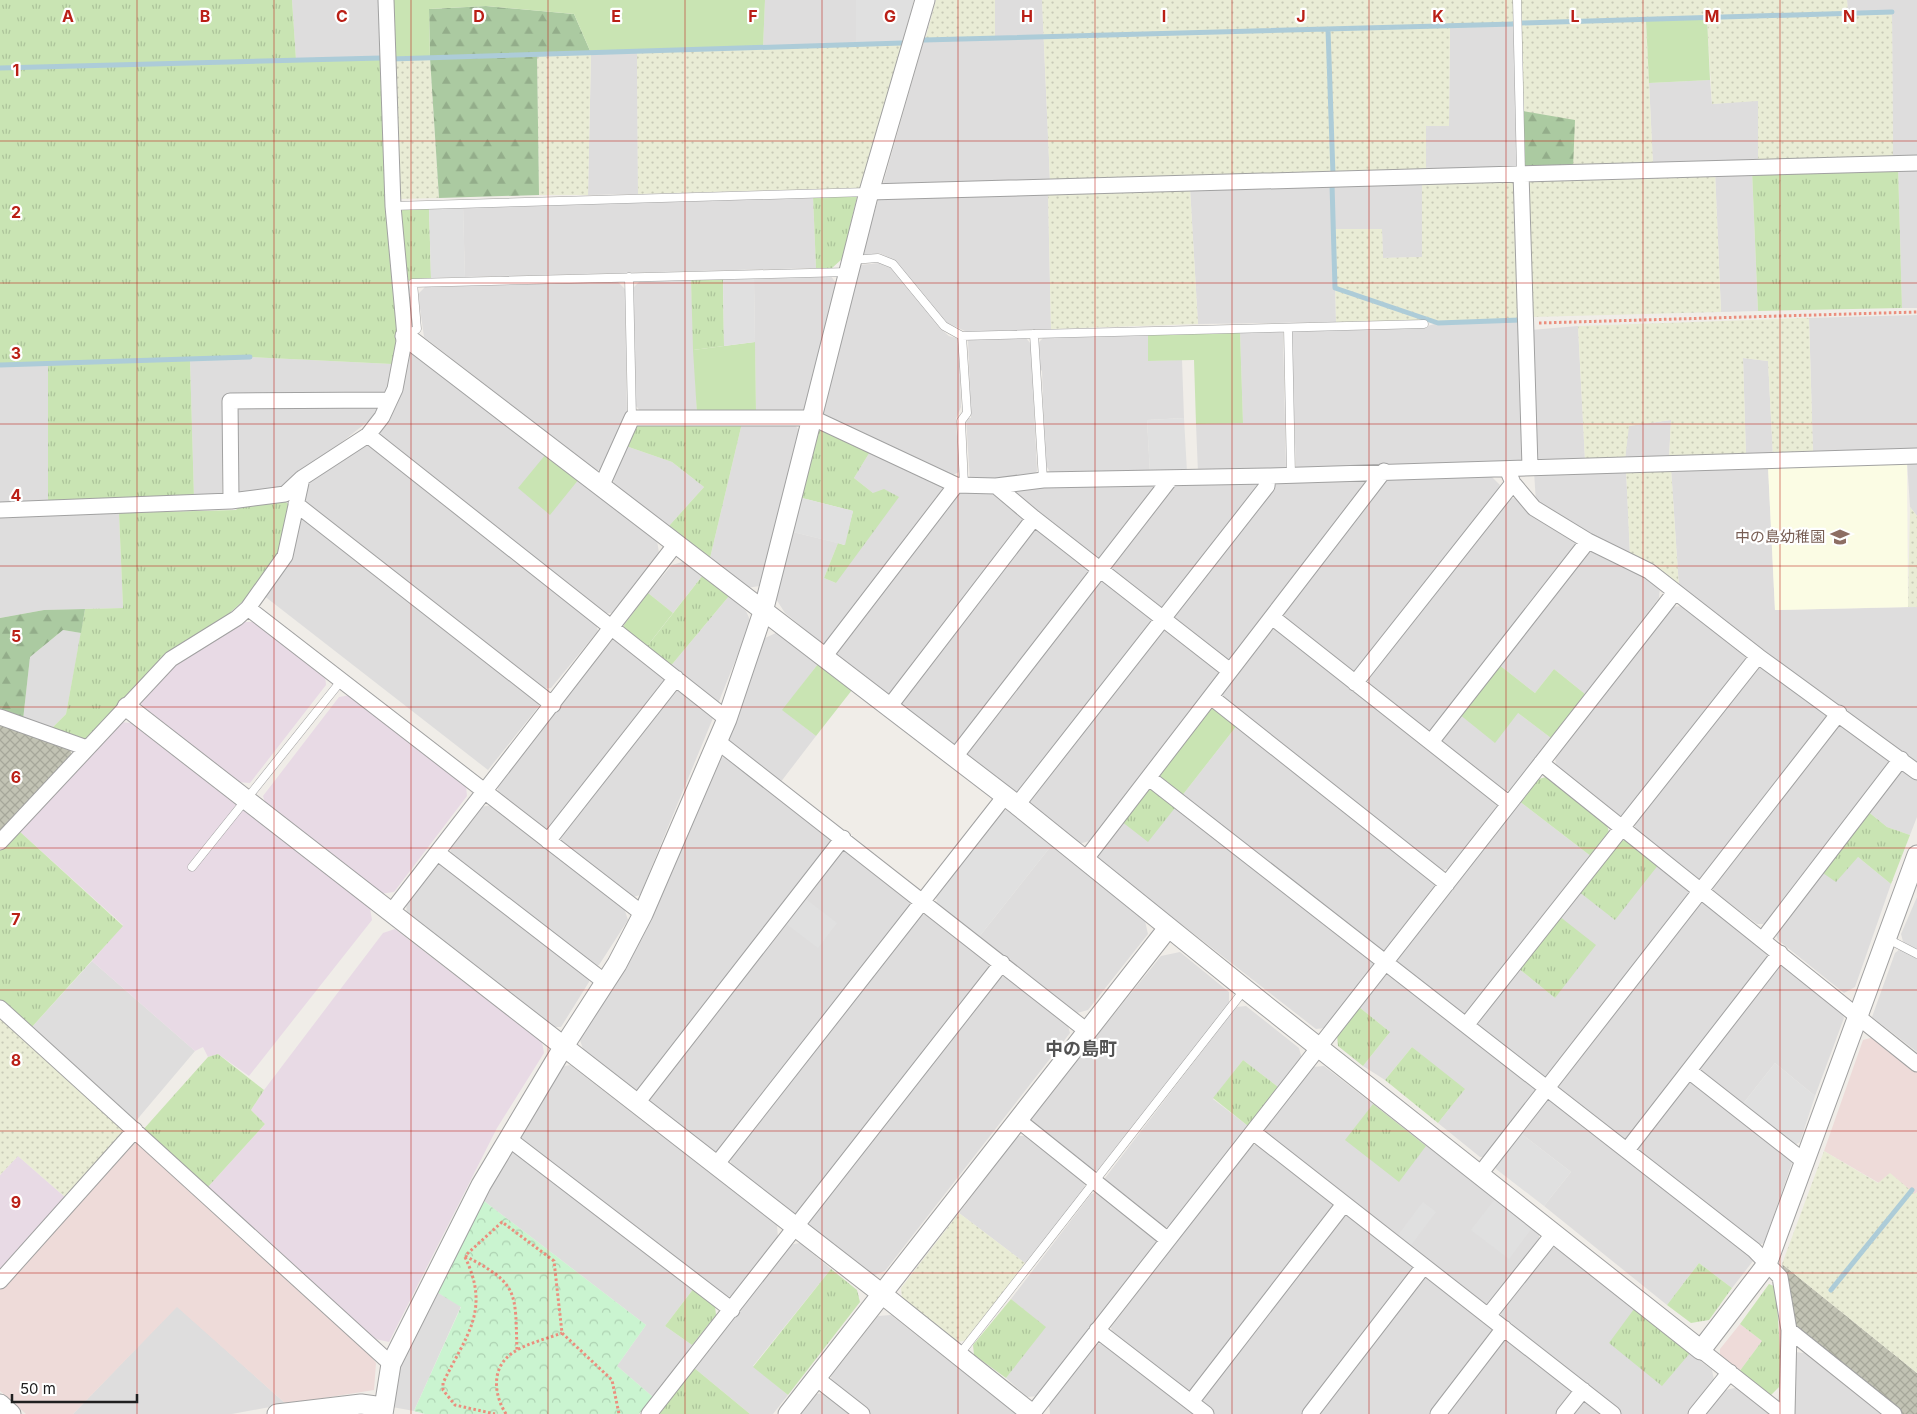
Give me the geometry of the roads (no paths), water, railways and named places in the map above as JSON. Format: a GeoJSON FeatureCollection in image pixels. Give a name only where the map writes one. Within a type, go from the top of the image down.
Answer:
{"type":"FeatureCollection","features":[{"type":"Feature","properties":{"kind":"street"},"geometry":{"type":"LineString","coordinates":[[0,510],[231,501],[285,494],[302,478],[368,435],[382,417],[395,390],[405,336],[393,206],[386,0]]}},
{"type":"Feature","properties":{"kind":"street"},"geometry":{"type":"LineString","coordinates":[[277,1414],[361,1404],[383,1410],[391,1364],[457,1252],[481,1185],[564,1046],[605,982],[643,914],[727,719],[763,612],[869,192],[925,0]]}},
{"type":"Feature","properties":{"kind":"street"},"geometry":{"type":"LineString","coordinates":[[869,192],[1917,163]]}},
{"type":"Feature","properties":{"kind":"street"},"geometry":{"type":"LineString","coordinates":[[1521,173],[1530,467]]}},
{"type":"Feature","properties":{"kind":"street"},"geometry":{"type":"LineString","coordinates":[[405,336],[1011,801],[1245,990],[1782,1414]]}},
{"type":"Feature","properties":{"kind":"street"},"geometry":{"type":"LineString","coordinates":[[231,501],[230,400],[390,400]]}},
{"type":"Feature","properties":{"kind":"street"},"geometry":{"type":"LineString","coordinates":[[601,487],[632,418],[813,418],[960,485],[996,486],[1043,480],[1268,476],[1384,471],[1510,476],[1530,467],[1917,456]]}},
{"type":"Feature","properties":{"kind":"street"},"geometry":{"type":"LineString","coordinates":[[368,435],[727,719]]}},
{"type":"Feature","properties":{"kind":"street"},"geometry":{"type":"LineString","coordinates":[[1086,860],[1384,471]]}},
{"type":"Feature","properties":{"kind":"street"},"geometry":{"type":"LineString","coordinates":[[716,1165],[923,900],[1011,801],[1164,620],[1267,486],[1268,476]]}},
{"type":"Feature","properties":{"kind":"street"},"geometry":{"type":"LineString","coordinates":[[1510,476],[1534,508],[1588,541],[1649,571],[1758,656],[1839,713],[1917,772]]}},
{"type":"Feature","properties":{"kind":"street"},"geometry":{"type":"LineString","coordinates":[[1355,683],[1510,476]]}},
{"type":"Feature","properties":{"kind":"street"},"geometry":{"type":"LineString","coordinates":[[0,842],[172,659],[237,618],[248,608],[285,556],[302,478]]}},
{"type":"Feature","properties":{"kind":"street"},"geometry":{"type":"LineString","coordinates":[[954,758],[1171,478]]}},
{"type":"Feature","properties":{"kind":"street"},"geometry":{"type":"LineString","coordinates":[[824,657],[960,485]]}},
{"type":"Feature","properties":{"kind":"street"},"geometry":{"type":"LineString","coordinates":[[996,486],[1230,672]]}},
{"type":"Feature","properties":{"kind":"street"},"geometry":{"type":"LineString","coordinates":[[296,504],[553,705]]}},
{"type":"Feature","properties":{"kind":"street"},"geometry":{"type":"LineString","coordinates":[[890,708],[1034,518]]}},
{"type":"Feature","properties":{"kind":"street"},"geometry":{"type":"LineString","coordinates":[[1432,742],[1588,541]]}},
{"type":"Feature","properties":{"kind":"street"},"geometry":{"type":"LineString","coordinates":[[390,912],[485,793],[675,545]]}},
{"type":"Feature","properties":{"kind":"street"},"geometry":{"type":"LineString","coordinates":[[127,707],[796,1226],[1032,1414],[1320,1049],[1675,592]]}},
{"type":"Feature","properties":{"kind":"street"},"geometry":{"type":"LineString","coordinates":[[248,608],[643,914]]}},
{"type":"Feature","properties":{"kind":"street"},"geometry":{"type":"LineString","coordinates":[[1272,617],[1510,804]]}},
{"type":"Feature","properties":{"kind":"street"},"geometry":{"type":"LineString","coordinates":[[1467,1024],[1758,656]]}},
{"type":"Feature","properties":{"kind":"street"},"geometry":{"type":"LineString","coordinates":[[548,842],[676,678]]}},
{"type":"Feature","properties":{"kind":"street"},"geometry":{"type":"LineString","coordinates":[[1211,697],[1447,884]]}},
{"type":"Feature","properties":{"kind":"street"},"geometry":{"type":"LineString","coordinates":[[1480,1174],[1839,713]]}},
{"type":"Feature","properties":{"kind":"street"},"geometry":{"type":"LineString","coordinates":[[0,716],[87,748]]}},
{"type":"Feature","properties":{"kind":"street"},"geometry":{"type":"LineString","coordinates":[[717,741],[923,900],[1087,1031]]}},
{"type":"Feature","properties":{"kind":"street"},"geometry":{"type":"LineString","coordinates":[[1763,939],[1900,759]]}},
{"type":"Feature","properties":{"kind":"street"},"geometry":{"type":"LineString","coordinates":[[1541,763],[1917,1064]]}},
{"type":"Feature","properties":{"kind":"street"},"geometry":{"type":"LineString","coordinates":[[1149,778],[1387,961],[1754,1250],[1780,1277],[1789,1330],[1787,1414]]}},
{"type":"Feature","properties":{"kind":"street"},"geometry":{"type":"LineString","coordinates":[[637,1103],[843,838]]}},
{"type":"Feature","properties":{"kind":"street"},"geometry":{"type":"LineString","coordinates":[[438,853],[605,982]]}},
{"type":"Feature","properties":{"kind":"street"},"geometry":{"type":"LineString","coordinates":[[1701,1350],[1767,1264],[1886,938],[1911,888],[1917,855]]}},
{"type":"Feature","properties":{"kind":"street"},"geometry":{"type":"LineString","coordinates":[[788,1414],[1168,928]]}},
{"type":"Feature","properties":{"kind":"street"},"geometry":{"type":"LineString","coordinates":[[1627,1150],[1780,953]]}},
{"type":"Feature","properties":{"kind":"street"},"geometry":{"type":"LineString","coordinates":[[649,1414],[1002,964]]}},
{"type":"Feature","properties":{"kind":"street"},"geometry":{"type":"LineString","coordinates":[[0,1008],[391,1364]]}},
{"type":"Feature","properties":{"kind":"street"},"geometry":{"type":"LineString","coordinates":[[1689,1071],[1805,1162]]}},
{"type":"Feature","properties":{"kind":"street"},"geometry":{"type":"LineString","coordinates":[[1018,1120],[1168,1240]]}},
{"type":"Feature","properties":{"kind":"street"},"geometry":{"type":"LineString","coordinates":[[0,1281],[135,1130]]}},
{"type":"Feature","properties":{"kind":"street"},"geometry":{"type":"LineString","coordinates":[[1254,1132],[1613,1414]]}},
{"type":"Feature","properties":{"kind":"street"},"geometry":{"type":"LineString","coordinates":[[509,1139],[732,1310]]}},
{"type":"Feature","properties":{"kind":"street"},"geometry":{"type":"LineString","coordinates":[[1191,1402],[1344,1204]]}},
{"type":"Feature","properties":{"kind":"street"},"geometry":{"type":"LineString","coordinates":[[1488,1316],[1554,1233]]}},
{"type":"Feature","properties":{"kind":"street"},"geometry":{"type":"LineString","coordinates":[[1310,1414],[1424,1266]]}},
{"type":"Feature","properties":{"kind":"street"},"geometry":{"type":"LineString","coordinates":[[1438,1414],[1504,1328]]}},
{"type":"Feature","properties":{"kind":"street"},"geometry":{"type":"LineString","coordinates":[[1098,1330],[1206,1414]]}},
{"type":"Feature","properties":{"kind":"street"},"geometry":{"type":"LineString","coordinates":[[1789,1330],[1894,1414]]}},
{"type":"Feature","properties":{"kind":"street"},"geometry":{"type":"LineString","coordinates":[[1696,1414],[1730,1372]]}},
{"type":"Feature","properties":{"kind":"street"},"geometry":{"type":"LineString","coordinates":[[816,1378],[862,1414]]}},
{"type":"Feature","properties":{"kind":"street"},"geometry":{"type":"LineString","coordinates":[[1564,1414],[1582,1390]]}},
{"type":"Feature","properties":{"kind":"street"},"geometry":{"type":"LineString","coordinates":[[0,1404],[11,1414]]}},
{"type":"Feature","properties":{"kind":"lane"},"geometry":{"type":"LineString","coordinates":[[1517,0],[1521,173]]}},
{"type":"Feature","properties":{"kind":"lane"},"geometry":{"type":"LineString","coordinates":[[393,206],[869,192]]}},
{"type":"Feature","properties":{"kind":"lane"},"geometry":{"type":"LineString","coordinates":[[405,336],[417,330],[413,283],[629,277],[850,266],[878,258],[893,264],[944,326],[962,336],[1424,324]]}},
{"type":"Feature","properties":{"kind":"lane"},"geometry":{"type":"LineString","coordinates":[[629,277],[632,418]]}},
{"type":"Feature","properties":{"kind":"lane"},"geometry":{"type":"LineString","coordinates":[[1288,328],[1291,475]]}},
{"type":"Feature","properties":{"kind":"lane"},"geometry":{"type":"LineString","coordinates":[[1034,334],[1043,480]]}},
{"type":"Feature","properties":{"kind":"lane"},"geometry":{"type":"LineString","coordinates":[[960,485],[961,421],[967,413],[962,336]]}},
{"type":"Feature","properties":{"kind":"lane"},"geometry":{"type":"LineString","coordinates":[[192,866],[341,680]]}},
{"type":"Feature","properties":{"kind":"lane"},"geometry":{"type":"LineString","coordinates":[[1886,938],[1917,954]]}},
{"type":"Feature","properties":{"kind":"lane"},"geometry":{"type":"LineString","coordinates":[[959,1355],[1245,990]]}},
{"type":"Feature","properties":{"kind":"waterway"},"geometry":{"type":"LineString","coordinates":[[1521,23],[1892,12]]}},
{"type":"Feature","properties":{"kind":"waterway"},"geometry":{"type":"LineString","coordinates":[[924,40],[1514,24]]}},
{"type":"Feature","properties":{"kind":"waterway"},"geometry":{"type":"LineString","coordinates":[[1328,29],[1333,175]]}},
{"type":"Feature","properties":{"kind":"waterway"},"geometry":{"type":"LineString","coordinates":[[391,59],[902,43]]}},
{"type":"Feature","properties":{"kind":"waterway"},"geometry":{"type":"LineString","coordinates":[[0,68],[381,58]]}},
{"type":"Feature","properties":{"kind":"waterway"},"geometry":{"type":"LineString","coordinates":[[1332,184],[1335,288],[1438,323],[1520,320]]}},
{"type":"Feature","properties":{"kind":"waterway"},"geometry":{"type":"LineString","coordinates":[[0,365],[250,357]]}},
{"type":"Feature","properties":{"kind":"waterway"},"geometry":{"type":"LineString","coordinates":[[1831,1290],[1912,1190]]}},
{"type":"Feature","properties":{"kind":"place","name":"中の島幼稚園"},"geometry":{"type":"Point","coordinates":[1840,537]}},
{"type":"Feature","properties":{"kind":"district","name":"中の島町"},"geometry":{"type":"Point","coordinates":[1081,1049]}}]}
